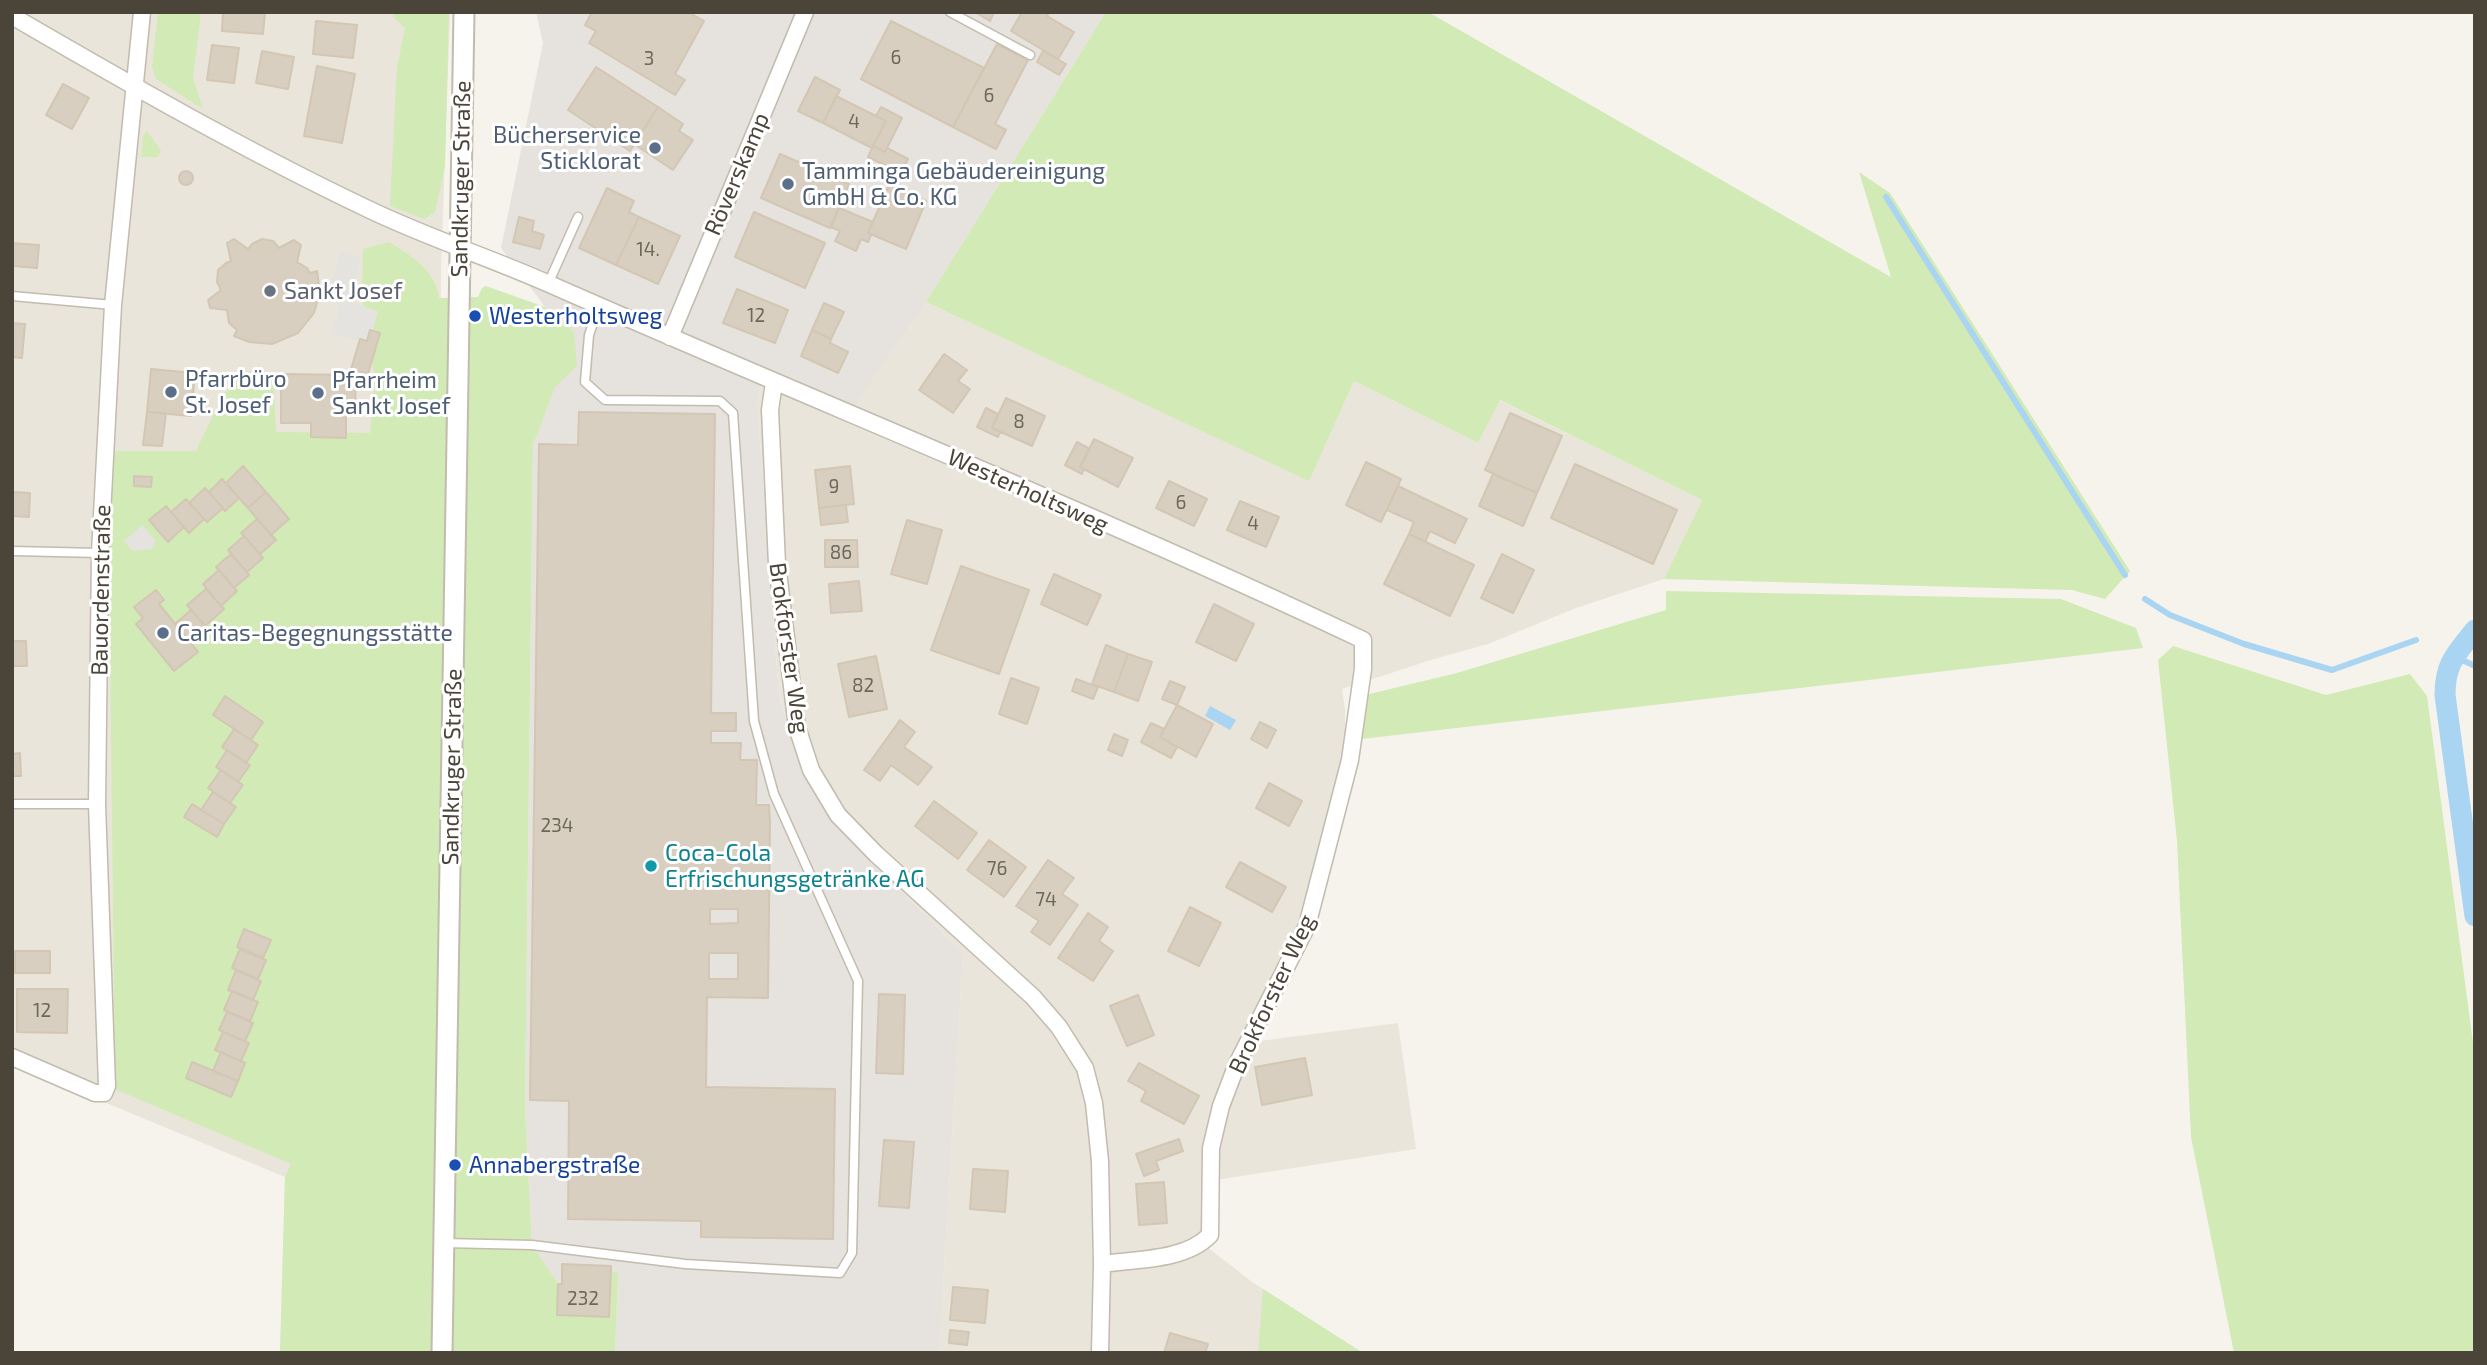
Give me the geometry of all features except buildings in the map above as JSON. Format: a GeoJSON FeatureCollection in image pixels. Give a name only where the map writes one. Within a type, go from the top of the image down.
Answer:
{"type":"FeatureCollection","features":[{"type":"Feature","properties":{"kind":"street","name":"Bauordenstraße"},"geometry":{"type":"LineString","coordinates":[[12,1057],[95,1093],[104,1093],[107,1086],[97,804],[100,553],[113,305],[142,12]]}},
{"type":"Feature","properties":{"kind":"street","name":"Sandkruger Straße"},"geometry":{"type":"LineString","coordinates":[[442,1353],[464,12]]}},
{"type":"Feature","properties":{"kind":"street","name":"Röverskamp"},"geometry":{"type":"LineString","coordinates":[[670,337],[805,12]]}},
{"type":"Feature","properties":{"kind":"street","name":"Westerholtsweg"},"geometry":{"type":"LineString","coordinates":[[12,16],[136,88],[333,192],[434,239],[599,306],[1260,592],[1363,640]]}},
{"type":"Feature","properties":{"kind":"street","name":"Brokforster Weg"},"geometry":{"type":"LineString","coordinates":[[774,382],[770,410],[777,564],[797,727],[811,771],[838,815],[876,854],[1033,997],[1072,1044],[1085,1068],[1094,1103],[1100,1161],[1100,1353]]}},
{"type":"Feature","properties":{"kind":"street","name":"Brokforster Weg"},"geometry":{"type":"LineString","coordinates":[[1102,1264],[1176,1254],[1202,1243],[1210,1235],[1211,1148],[1237,1064],[1307,926],[1350,760],[1363,669],[1363,640]]}},
{"type":"Feature","properties":{"kind":"lane"},"geometry":{"type":"LineString","coordinates":[[950,12],[1030,55]]}},
{"type":"Feature","properties":{"kind":"lane"},"geometry":{"type":"LineString","coordinates":[[548,284],[578,217]]}},
{"type":"Feature","properties":{"kind":"lane"},"geometry":{"type":"LineString","coordinates":[[12,296],[113,305]]}},
{"type":"Feature","properties":{"kind":"lane"},"geometry":{"type":"LineString","coordinates":[[444,1242],[531,1245],[685,1264],[840,1273],[852,1253],[858,981],[774,794],[754,721],[733,412],[720,401],[605,400],[585,382],[589,335],[599,306]]}},
{"type":"Feature","properties":{"kind":"lane"},"geometry":{"type":"LineString","coordinates":[[12,551],[100,553]]}},
{"type":"Feature","properties":{"kind":"lane"},"geometry":{"type":"LineString","coordinates":[[12,804],[97,804]]}},
{"type":"Feature","properties":{"kind":"shaded area"},"geometry":{"type":"Polygon","coordinates":[[[12,12],[450,12],[441,271],[436,1353],[280,1353],[285,1177],[12,1064],[12,12]]]}},
{"type":"Feature","properties":{"kind":"shaded area"},"geometry":{"type":"Polygon","coordinates":[[[536,12],[1106,12],[926,302],[852,409],[763,374],[757,400],[779,696],[800,763],[831,819],[963,954],[939,1353],[615,1353],[618,1273],[609,1317],[557,1315],[532,1245],[525,1107],[533,445],[574,332],[545,307],[501,248],[543,43],[536,12]]]}},
{"type":"Feature","properties":{"kind":"shaded area"},"geometry":{"type":"Polygon","coordinates":[[[340,252],[361,258],[349,302],[378,311],[369,344],[332,334],[345,287],[331,283],[340,252]]]}},
{"type":"Feature","properties":{"kind":"shaded area"},"geometry":{"type":"Polygon","coordinates":[[[926,302],[1309,480],[1354,381],[1478,443],[1499,400],[1702,500],[1664,579],[1576,608],[1488,644],[1342,689],[1345,709],[1345,758],[1302,925],[1244,1043],[1398,1023],[1416,1149],[1203,1182],[1202,1243],[1252,1282],[1363,1353],[939,1353],[963,954],[831,819],[800,763],[779,696],[757,400],[763,373],[852,408],[926,302]]]}},
{"type":"Feature","properties":{"kind":"shaded area"},"geometry":{"type":"Polygon","coordinates":[[[142,525],[156,541],[152,549],[132,551],[124,541],[142,525]]]}},
{"type":"Feature","properties":{"kind":"green space"},"geometry":{"type":"Polygon","coordinates":[[[158,12],[201,12],[193,78],[203,109],[156,79],[152,67],[158,12]]]}},
{"type":"Feature","properties":{"kind":"green space"},"geometry":{"type":"Polygon","coordinates":[[[393,12],[449,12],[445,166],[435,212],[424,219],[390,206],[397,67],[405,28],[393,17],[393,12]]]}},
{"type":"Feature","properties":{"kind":"green space"},"geometry":{"type":"Polygon","coordinates":[[[1106,12],[1428,12],[1891,277],[1859,172],[1890,193],[2130,571],[2105,599],[2072,590],[1664,579],[1702,500],[1500,400],[1478,443],[1354,381],[1309,481],[926,302],[1106,12]]]}},
{"type":"Feature","properties":{"kind":"green space"},"geometry":{"type":"Polygon","coordinates":[[[147,131],[161,151],[157,157],[141,157],[143,136],[147,131]]]}},
{"type":"Feature","properties":{"kind":"green space"},"geometry":{"type":"Polygon","coordinates":[[[389,242],[414,258],[428,272],[439,298],[478,297],[486,286],[545,307],[574,332],[577,366],[555,387],[533,445],[525,1107],[532,1245],[558,1284],[557,1315],[609,1317],[611,1272],[618,1272],[615,1353],[280,1353],[285,1177],[291,1164],[115,1089],[109,554],[113,451],[196,451],[223,395],[246,371],[273,375],[276,432],[370,433],[375,379],[362,298],[363,249],[389,242]]]}},
{"type":"Feature","properties":{"kind":"green space"},"geometry":{"type":"Polygon","coordinates":[[[1666,591],[2061,599],[2136,628],[2143,648],[1362,739],[1361,696],[1457,673],[1666,610],[1666,591]]]}},
{"type":"Feature","properties":{"kind":"green space"},"geometry":{"type":"Polygon","coordinates":[[[2173,646],[2326,695],[2410,674],[2427,696],[2475,1058],[2475,1353],[2234,1353],[2191,1137],[2177,841],[2158,660],[2173,646]]]}},
{"type":"Feature","properties":{"kind":"green space"},"geometry":{"type":"Polygon","coordinates":[[[1263,1289],[1363,1353],[1258,1353],[1263,1289]]]}},
{"type":"Feature","properties":{"kind":"water"},"geometry":{"type":"Polygon","coordinates":[[[1210,706],[1236,720],[1230,730],[1205,716],[1210,706]]]}},
{"type":"Feature","properties":{"kind":"waterway"},"geometry":{"type":"LineString","coordinates":[[1886,197],[2125,575]]}},
{"type":"Feature","properties":{"kind":"waterway"},"geometry":{"type":"LineString","coordinates":[[2145,599],[2170,615],[2244,644],[2332,670],[2416,640]]}},
{"type":"Feature","properties":{"kind":"waterway"},"geometry":{"type":"LineString","coordinates":[[2475,630],[2449,667],[2445,695],[2475,916]]}},
{"type":"Feature","properties":{"kind":"waterway"},"geometry":{"type":"LineString","coordinates":[[2454,656],[2475,666]]}},
{"type":"Feature","properties":{"kind":"place","name":"Bücherservice Sticklorat"},"geometry":{"type":"Point","coordinates":[655,148]}},
{"type":"Feature","properties":{"kind":"place","name":"Tamminga Gebäudereinigung GmbH & Co. KG"},"geometry":{"type":"Point","coordinates":[788,184]}},
{"type":"Feature","properties":{"kind":"place","name":"Sankt Josef"},"geometry":{"type":"Point","coordinates":[270,291]}},
{"type":"Feature","properties":{"kind":"place","name":"Westerholtsweg"},"geometry":{"type":"Point","coordinates":[475,316]}},
{"type":"Feature","properties":{"kind":"place","name":"Pfarrbüro St. Josef"},"geometry":{"type":"Point","coordinates":[171,392]}},
{"type":"Feature","properties":{"kind":"place","name":"Pfarrheim Sankt Josef"},"geometry":{"type":"Point","coordinates":[318,393]}},
{"type":"Feature","properties":{"kind":"place","name":"Caritas-Begegnungsstätte"},"geometry":{"type":"Point","coordinates":[163,633]}},
{"type":"Feature","properties":{"kind":"place","name":"Coca-Cola Erfrischungsgetränke AG"},"geometry":{"type":"Point","coordinates":[651,866]}},
{"type":"Feature","properties":{"kind":"place","name":"Annabergstraße"},"geometry":{"type":"Point","coordinates":[455,1165]}}]}
